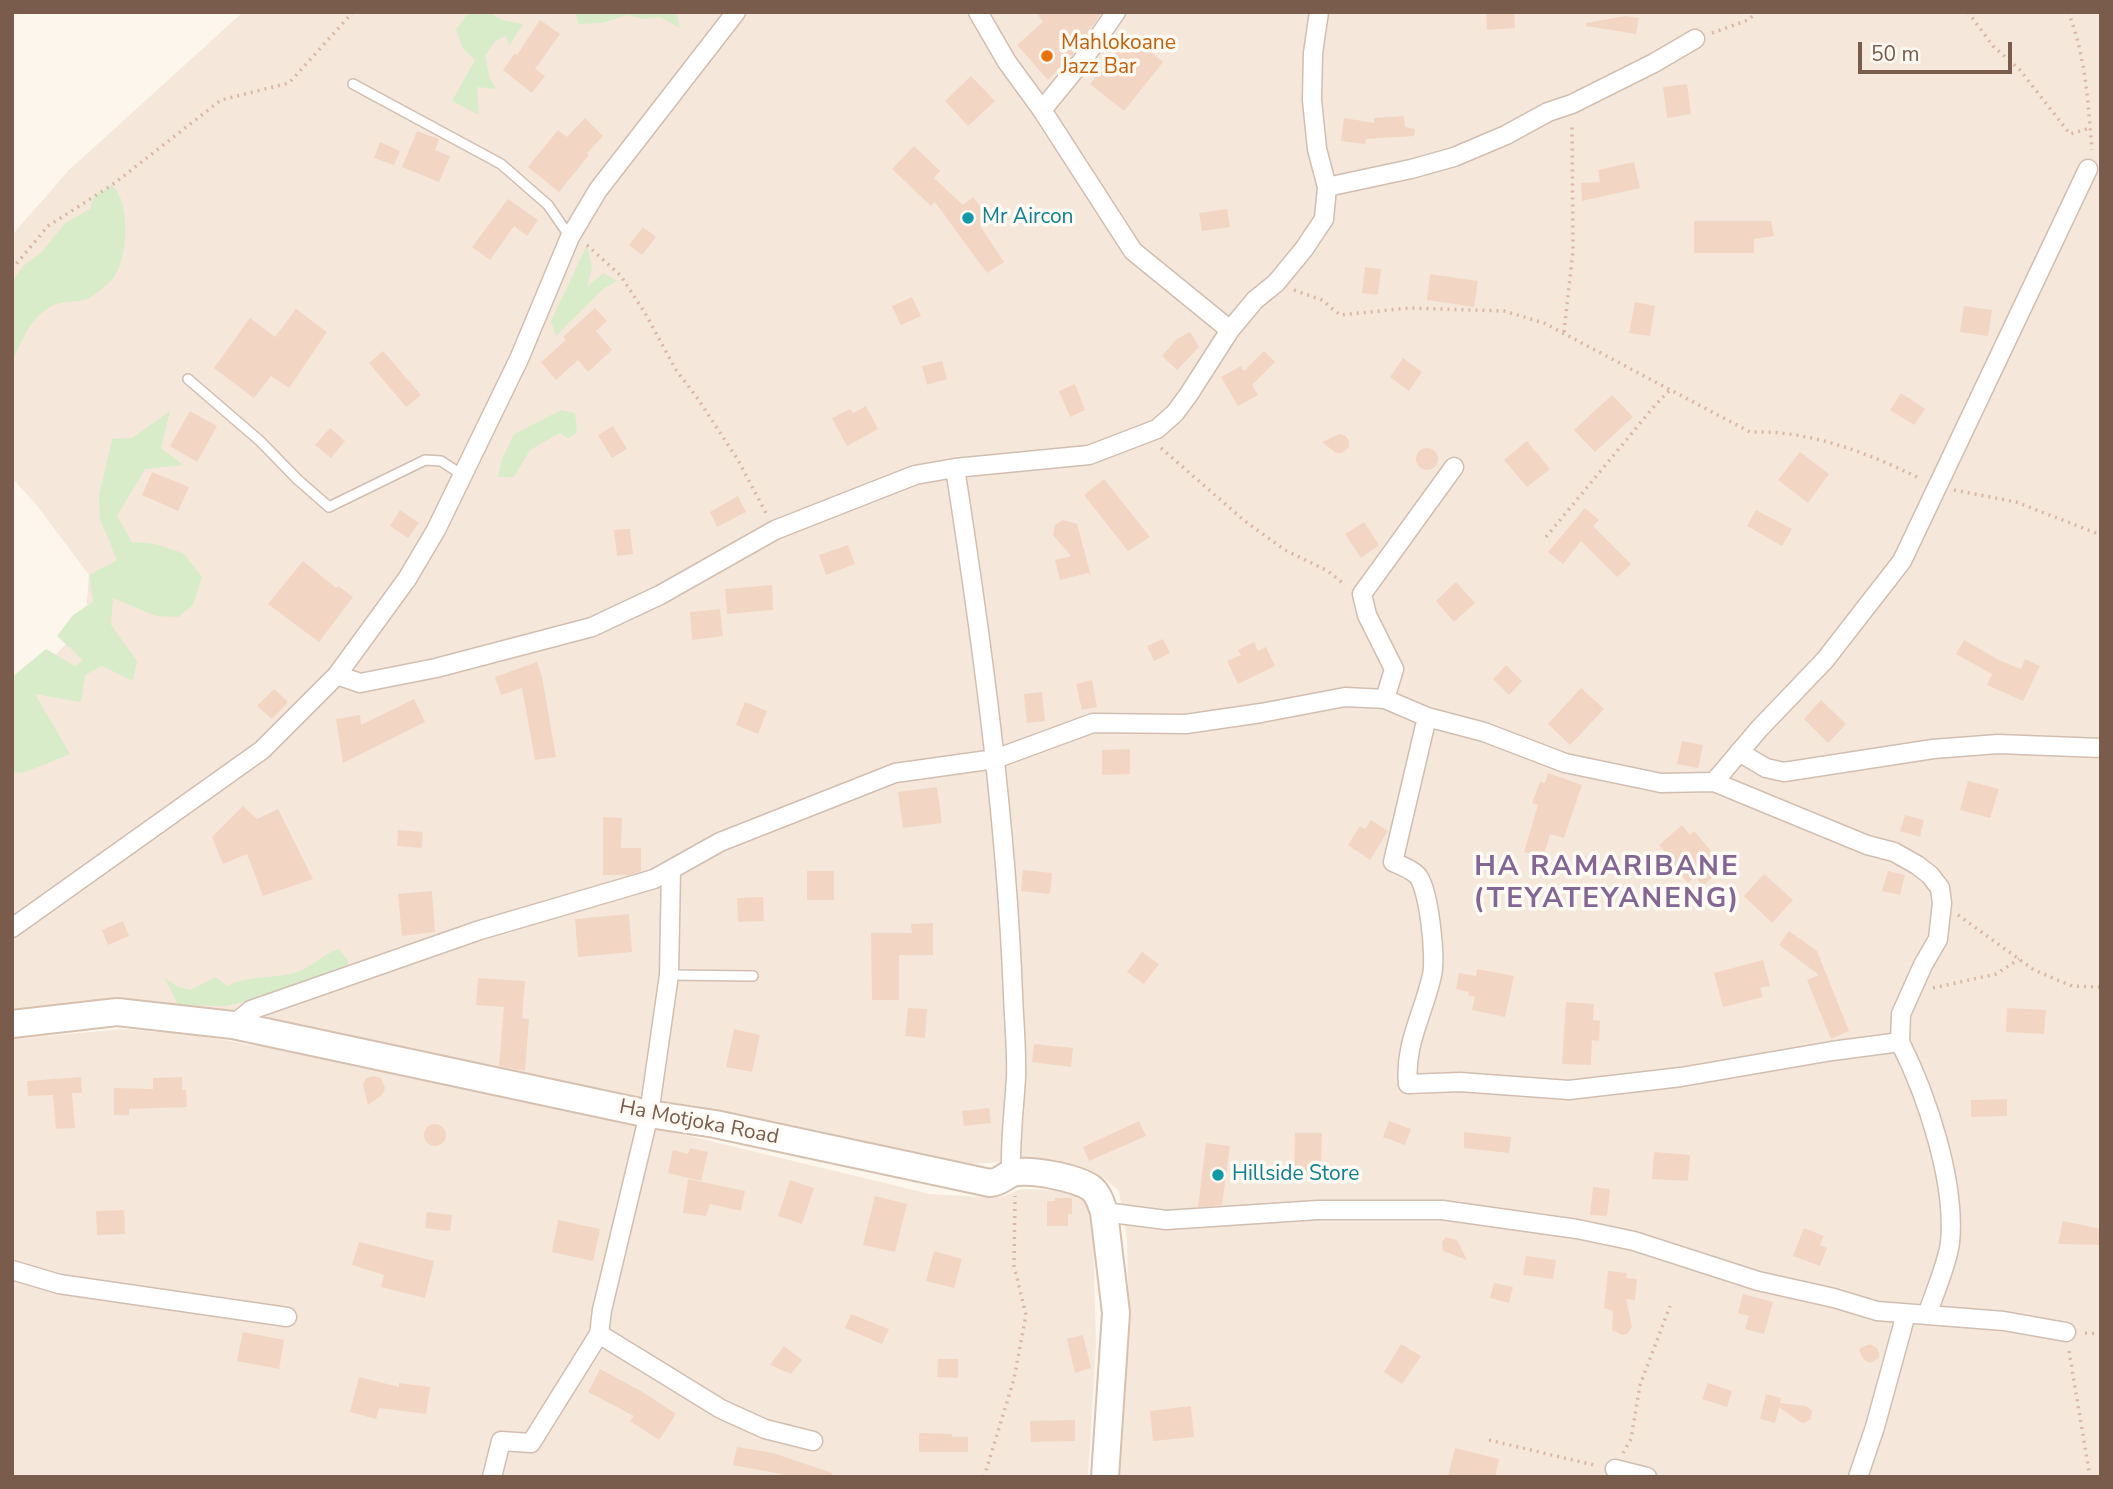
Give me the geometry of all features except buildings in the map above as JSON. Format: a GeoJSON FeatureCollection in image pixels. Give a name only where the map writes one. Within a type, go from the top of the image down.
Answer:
{"type":"FeatureCollection","features":[{"type":"Feature","properties":{"kind":"street"},"geometry":{"type":"LineString","coordinates":[[12,928],[262,750],[337,675],[414,569],[464,475],[519,359],[570,237],[598,190],[736,12]]}},
{"type":"Feature","properties":{"kind":"street"},"geometry":{"type":"LineString","coordinates":[[978,12],[1007,62],[1042,110],[1133,251],[1230,330]]}},
{"type":"Feature","properties":{"kind":"street"},"geometry":{"type":"LineString","coordinates":[[1042,110],[1082,61],[1116,12]]}},
{"type":"Feature","properties":{"kind":"street"},"geometry":{"type":"LineString","coordinates":[[337,675],[360,683],[436,668],[592,627],[660,595],[775,530],[915,475],[955,468],[1089,455],[1157,429],[1175,413],[1230,330],[1255,300],[1276,283],[1324,219],[1327,187],[1317,149],[1312,100],[1312,53],[1319,12]]}},
{"type":"Feature","properties":{"kind":"street"},"geometry":{"type":"LineString","coordinates":[[1327,187],[1454,157],[1572,104],[1695,39]]}},
{"type":"Feature","properties":{"kind":"street"},"geometry":{"type":"LineString","coordinates":[[1714,782],[1825,660],[1902,561],[2088,169]]}},
{"type":"Feature","properties":{"kind":"street"},"geometry":{"type":"LineString","coordinates":[[1384,699],[1394,669],[1367,615],[1362,594],[1454,467]]}},
{"type":"Feature","properties":{"kind":"street"},"geometry":{"type":"LineString","coordinates":[[955,468],[995,759],[1016,1076],[1010,1151],[1011,1173]]}},
{"type":"Feature","properties":{"kind":"street"},"geometry":{"type":"LineString","coordinates":[[233,1025],[251,1010],[481,930],[654,879],[720,842],[895,773],[995,759],[1093,723],[1186,724],[1345,697],[1384,699],[1427,717],[1484,732],[1565,763],[1661,783],[1714,782],[1867,845],[1894,852],[1930,875],[1940,888],[1942,903],[1938,939],[1901,1014],[1900,1042],[1921,1091],[1936,1138],[1950,1200],[1950,1245],[1927,1315]]}},
{"type":"Feature","properties":{"kind":"street"},"geometry":{"type":"LineString","coordinates":[[1427,717],[1393,862],[1417,875],[1429,902],[1433,973],[1413,1033],[1407,1061],[1408,1084],[1460,1082],[1569,1090],[1681,1077],[1900,1042]]}},
{"type":"Feature","properties":{"kind":"street"},"geometry":{"type":"LineString","coordinates":[[1740,752],[1766,768],[1784,772],[1933,749],[1998,744],[2101,748]]}},
{"type":"Feature","properties":{"kind":"street"},"geometry":{"type":"LineString","coordinates":[[492,1477],[501,1441],[531,1443],[599,1334],[602,1310],[649,1114],[668,975],[671,870]]}},
{"type":"Feature","properties":{"kind":"street","name":"Ha Motjoka Road"},"geometry":{"type":"LineString","coordinates":[[12,1024],[117,1012],[233,1025],[649,1114],[715,1124],[990,1183],[999,1182],[1011,1173],[1048,1174],[1088,1186],[1100,1201],[1104,1212],[1116,1313],[1105,1477]]}},
{"type":"Feature","properties":{"kind":"street"},"geometry":{"type":"LineString","coordinates":[[1104,1212],[1166,1220],[1318,1210],[1442,1210],[1577,1229],[1634,1241],[1758,1281],[1877,1311],[2004,1321],[2066,1332]]}},
{"type":"Feature","properties":{"kind":"street"},"geometry":{"type":"LineString","coordinates":[[12,1270],[60,1284],[287,1317]]}},
{"type":"Feature","properties":{"kind":"street"},"geometry":{"type":"LineString","coordinates":[[1858,1477],[1875,1427],[1906,1314]]}},
{"type":"Feature","properties":{"kind":"street"},"geometry":{"type":"LineString","coordinates":[[599,1334],[721,1409],[765,1429],[813,1441]]}},
{"type":"Feature","properties":{"kind":"street"},"geometry":{"type":"LineString","coordinates":[[1615,1469],[1647,1477]]}},
{"type":"Feature","properties":{"kind":"lane"},"geometry":{"type":"LineString","coordinates":[[353,84],[502,164],[548,205],[570,237]]}},
{"type":"Feature","properties":{"kind":"lane"},"geometry":{"type":"LineString","coordinates":[[188,379],[260,441],[297,479],[330,507],[425,460],[441,461],[464,475]]}},
{"type":"Feature","properties":{"kind":"lane"},"geometry":{"type":"LineString","coordinates":[[668,975],[753,976]]}},
{"type":"Feature","properties":{"kind":"path"},"geometry":{"type":"LineString","coordinates":[[12,269],[48,226],[112,185],[221,100],[289,83],[353,12]]}},
{"type":"Feature","properties":{"kind":"path"},"geometry":{"type":"LineString","coordinates":[[1695,39],[1748,20],[1757,12]]}},
{"type":"Feature","properties":{"kind":"path"},"geometry":{"type":"LineString","coordinates":[[1968,12],[1993,47],[2020,70],[2070,134],[2090,128]]}},
{"type":"Feature","properties":{"kind":"path"},"geometry":{"type":"LineString","coordinates":[[2068,12],[2076,30],[2088,89],[2092,154],[2088,169]]}},
{"type":"Feature","properties":{"kind":"path"},"geometry":{"type":"LineString","coordinates":[[1564,332],[1573,251],[1572,104]]}},
{"type":"Feature","properties":{"kind":"path"},"geometry":{"type":"LineString","coordinates":[[570,237],[587,245],[621,276],[646,313],[676,370],[738,460],[775,530]]}},
{"type":"Feature","properties":{"kind":"path"},"geometry":{"type":"LineString","coordinates":[[1276,283],[1322,300],[1340,315],[1409,308],[1504,311],[1544,323],[1751,432],[1779,431],[1852,448],[1939,487],[2016,502],[2101,535]]}},
{"type":"Feature","properties":{"kind":"path"},"geometry":{"type":"LineString","coordinates":[[1546,537],[1670,390]]}},
{"type":"Feature","properties":{"kind":"path"},"geometry":{"type":"LineString","coordinates":[[1145,435],[1247,522],[1285,550],[1328,571],[1362,594]]}},
{"type":"Feature","properties":{"kind":"path"},"geometry":{"type":"LineString","coordinates":[[1942,903],[2034,970],[2072,986],[2101,988]]}},
{"type":"Feature","properties":{"kind":"path"},"geometry":{"type":"LineString","coordinates":[[1911,993],[1996,974],[2019,959]]}},
{"type":"Feature","properties":{"kind":"path"},"geometry":{"type":"LineString","coordinates":[[984,1477],[1014,1379],[1026,1315],[1014,1266],[1016,1199],[1011,1173]]}},
{"type":"Feature","properties":{"kind":"path"},"geometry":{"type":"LineString","coordinates":[[1489,1440],[1615,1469],[1631,1439],[1640,1385],[1670,1306]]}},
{"type":"Feature","properties":{"kind":"path"},"geometry":{"type":"LineString","coordinates":[[2066,1332],[2090,1477]]}},
{"type":"Feature","properties":{"kind":"shaded area"},"geometry":{"type":"Polygon","coordinates":[[[243,12],[2101,12],[2101,1477],[1118,1477],[1129,1342],[1127,1239],[1119,1191],[1104,1178],[1039,1160],[971,1164],[888,1151],[181,1010],[103,1000],[12,1012],[12,700],[85,624],[89,575],[35,503],[12,478],[12,235],[69,170],[243,12]]]}},
{"type":"Feature","properties":{"kind":"shaded area"},"geometry":{"type":"Polygon","coordinates":[[[123,1029],[201,1036],[316,1056],[673,1132],[930,1194],[985,1197],[1005,1196],[1021,1189],[1071,1191],[1087,1204],[1093,1231],[1096,1345],[1088,1477],[12,1477],[12,1039],[123,1029]]]}},
{"type":"Feature","properties":{"kind":"green space"},"geometry":{"type":"Polygon","coordinates":[[[489,12],[502,20],[523,24],[509,46],[506,36],[495,41],[485,56],[490,79],[496,89],[477,87],[479,115],[452,101],[475,60],[462,47],[456,29],[467,15],[489,12]]]}},
{"type":"Feature","properties":{"kind":"green space"},"geometry":{"type":"Polygon","coordinates":[[[576,12],[676,12],[680,28],[660,17],[644,19],[627,15],[602,23],[578,24],[576,12]]]}},
{"type":"Feature","properties":{"kind":"green space"},"geometry":{"type":"Polygon","coordinates":[[[112,185],[118,193],[125,216],[125,244],[114,277],[89,298],[56,304],[38,316],[12,362],[12,283],[22,267],[42,252],[65,223],[90,209],[94,197],[112,185]]]}},
{"type":"Feature","properties":{"kind":"green space"},"geometry":{"type":"Polygon","coordinates":[[[587,245],[592,268],[587,287],[603,273],[617,281],[604,288],[556,336],[551,321],[587,245]]]}},
{"type":"Feature","properties":{"kind":"green space"},"geometry":{"type":"Polygon","coordinates":[[[561,410],[575,413],[577,433],[568,438],[560,433],[530,450],[514,477],[498,477],[502,459],[514,434],[561,410]]]}},
{"type":"Feature","properties":{"kind":"green space"},"geometry":{"type":"Polygon","coordinates":[[[170,411],[161,448],[183,465],[145,469],[117,516],[132,542],[155,544],[183,553],[202,577],[193,605],[178,617],[156,616],[113,598],[111,625],[137,661],[133,681],[102,666],[85,675],[81,702],[35,694],[70,754],[26,772],[12,773],[12,677],[46,649],[75,666],[83,660],[57,636],[73,615],[93,602],[89,575],[117,560],[100,519],[99,496],[112,439],[132,438],[170,411]]]}},
{"type":"Feature","properties":{"kind":"green space"},"geometry":{"type":"Polygon","coordinates":[[[339,949],[348,961],[348,969],[292,992],[225,1006],[178,1005],[165,978],[178,987],[191,990],[215,977],[228,986],[244,980],[294,973],[339,949]]]}},
{"type":"Feature","properties":{"kind":"place","name":"Mahlokoane Jazz Bar"},"geometry":{"type":"Point","coordinates":[1047,56]}},
{"type":"Feature","properties":{"kind":"place","name":"Mr Aircon"},"geometry":{"type":"Point","coordinates":[968,218]}},
{"type":"Feature","properties":{"kind":"place","name":"Hillside Store"},"geometry":{"type":"Point","coordinates":[1218,1175]}},
{"type":"Feature","properties":{"kind":"district","name":"HA RAMARIBANE (TEYATEYANENG)"},"geometry":{"type":"Point","coordinates":[1607,884]}}]}
